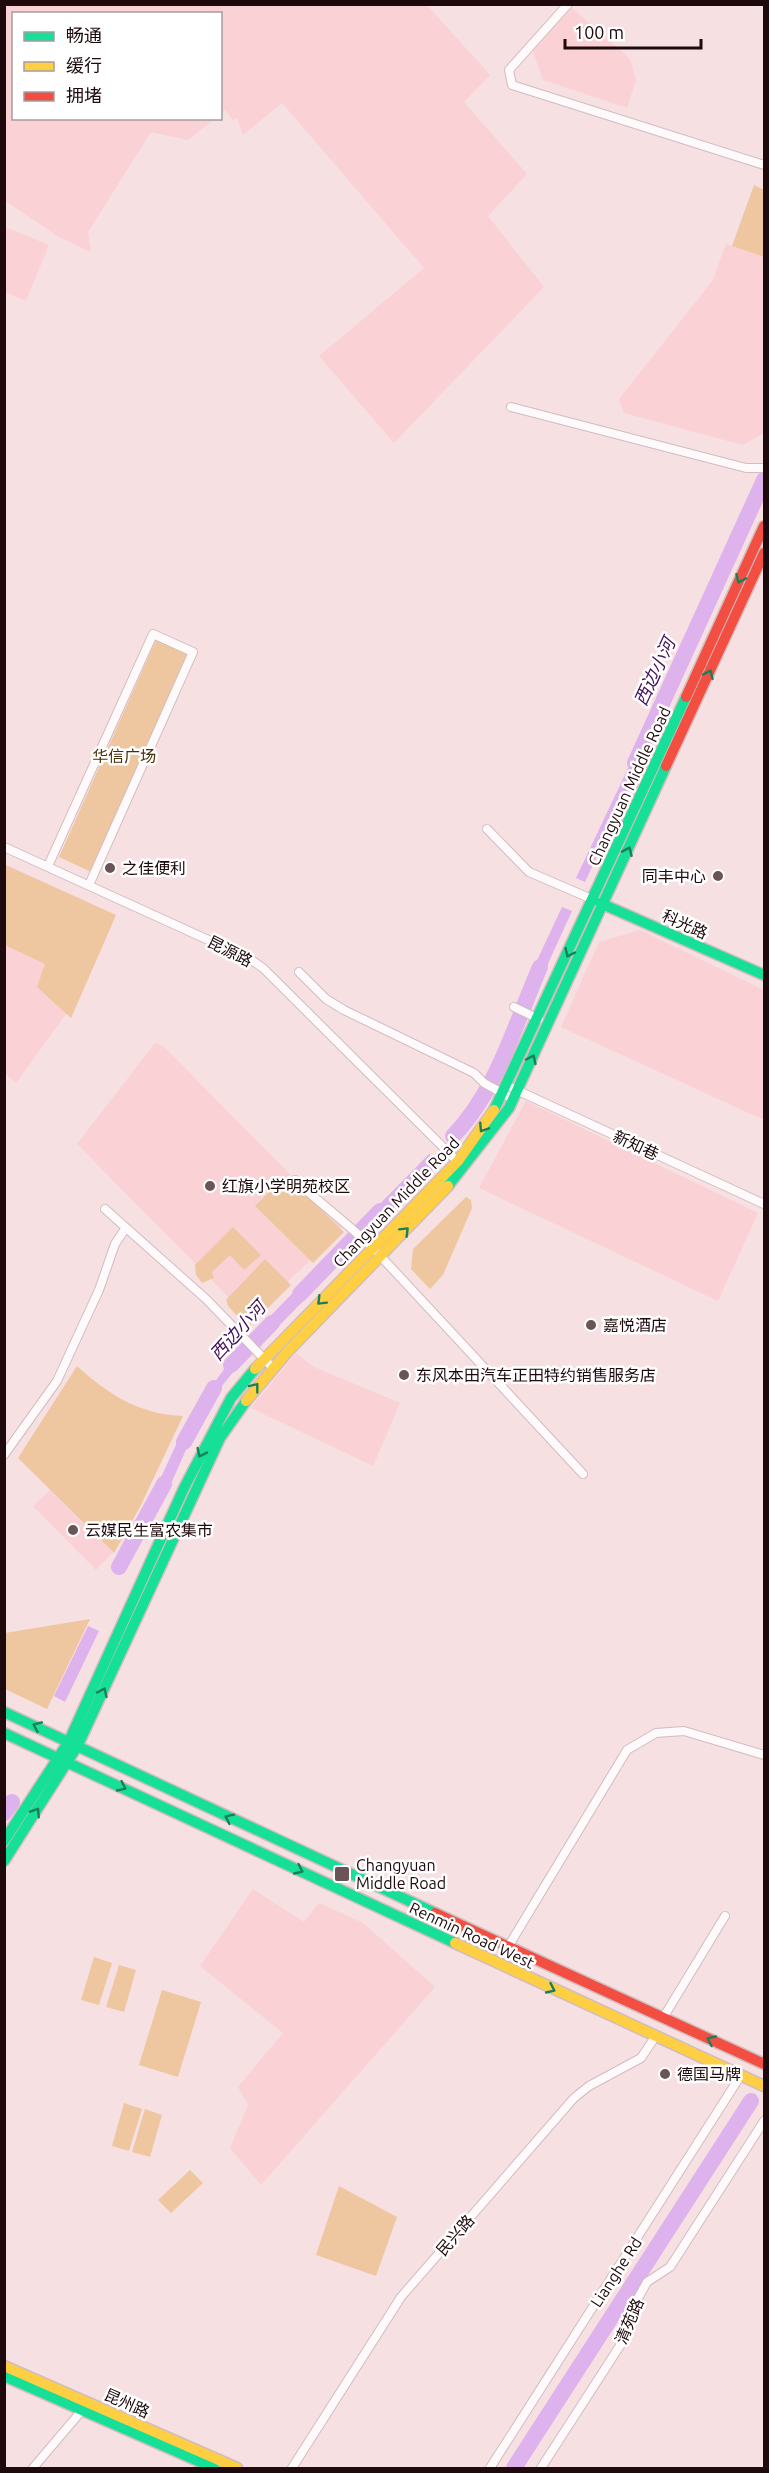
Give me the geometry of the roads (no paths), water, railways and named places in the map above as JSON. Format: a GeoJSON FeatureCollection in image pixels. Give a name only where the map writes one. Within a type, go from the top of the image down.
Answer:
{"type":"FeatureCollection","features":[{"type":"Feature","properties":{"kind":"main road","name":"Changyuan Middle Road"},"geometry":{"type":"LineString","coordinates":[[510,1092],[537,1018],[599,902],[765,526]]}},
{"type":"Feature","properties":{"kind":"main road","name":"Changyuan Middle Road"},"geometry":{"type":"LineString","coordinates":[[74,1743],[213,1428],[231,1398],[262,1356],[373,1249],[458,1162],[485,1145],[765,553]]}},
{"type":"Feature","properties":{"kind":"main road","name":"科光路"},"geometry":{"type":"LineString","coordinates":[[599,902],[765,975]]}},
{"type":"Feature","properties":{"kind":"main road","name":"Changyuan Middle Road"},"geometry":{"type":"LineString","coordinates":[[74,1743],[220,1438],[251,1392],[373,1249]]}},
{"type":"Feature","properties":{"kind":"main road","name":"Renmin Road West"},"geometry":{"type":"LineString","coordinates":[[4,1712],[74,1743],[267,1836],[765,2064]]}},
{"type":"Feature","properties":{"kind":"main road","name":"Renmin Road West"},"geometry":{"type":"LineString","coordinates":[[4,1733],[655,2037],[765,2086]]}},
{"type":"Feature","properties":{"kind":"main road"},"geometry":{"type":"LineString","coordinates":[[4,1861],[74,1743]]}},
{"type":"Feature","properties":{"kind":"main road"},"geometry":{"type":"LineString","coordinates":[[4,1841],[64,1760]]}},
{"type":"Feature","properties":{"kind":"main road","name":"昆州路"},"geometry":{"type":"LineString","coordinates":[[4,2366],[214,2469]]}},
{"type":"Feature","properties":{"kind":"main road","name":"昆州路"},"geometry":{"type":"LineString","coordinates":[[4,2376],[237,2469]]}},
{"type":"Feature","properties":{"kind":"street"},"geometry":{"type":"LineString","coordinates":[[568,4],[509,70],[512,85],[765,165]]}},
{"type":"Feature","properties":{"kind":"street"},"geometry":{"type":"LineString","coordinates":[[511,407],[746,468],[764,468]]}},
{"type":"Feature","properties":{"kind":"street"},"geometry":{"type":"LineString","coordinates":[[48,866],[153,634],[193,652],[89,885]]}},
{"type":"Feature","properties":{"kind":"street"},"geometry":{"type":"LineString","coordinates":[[487,829],[520,865],[568,890],[599,902]]}},
{"type":"Feature","properties":{"kind":"street","name":"昆源路"},"geometry":{"type":"LineString","coordinates":[[4,847],[250,959],[263,969],[458,1162]]}},
{"type":"Feature","properties":{"kind":"street","name":"新知巷"},"geometry":{"type":"LineString","coordinates":[[299,972],[333,1004],[474,1074],[484,1083],[510,1092],[765,1204]]}},
{"type":"Feature","properties":{"kind":"street"},"geometry":{"type":"LineString","coordinates":[[514,1007],[537,1018]]}},
{"type":"Feature","properties":{"kind":"street"},"geometry":{"type":"LineString","coordinates":[[295,1180],[326,1210],[351,1225],[583,1474]]}},
{"type":"Feature","properties":{"kind":"street"},"geometry":{"type":"LineString","coordinates":[[105,1209],[206,1299],[272,1367]]}},
{"type":"Feature","properties":{"kind":"street"},"geometry":{"type":"LineString","coordinates":[[4,1455],[57,1381],[99,1290],[116,1244],[125,1229]]}},
{"type":"Feature","properties":{"kind":"street"},"geometry":{"type":"LineString","coordinates":[[508,1947],[627,1750],[656,1733],[684,1731],[765,1755]]}},
{"type":"Feature","properties":{"kind":"street"},"geometry":{"type":"LineString","coordinates":[[663,2018],[725,1916]]}},
{"type":"Feature","properties":{"kind":"street","name":"民兴路"},"geometry":{"type":"LineString","coordinates":[[292,2469],[401,2297],[574,2098],[589,2086],[641,2058],[655,2037]]}},
{"type":"Feature","properties":{"kind":"street","name":"Lianghe Rd"},"geometry":{"type":"LineString","coordinates":[[490,2469],[741,2075]]}},
{"type":"Feature","properties":{"kind":"street","name":"清苑路"},"geometry":{"type":"LineString","coordinates":[[541,2469],[622,2341],[631,2311],[647,2282],[670,2267],[765,2121]]}},
{"type":"Feature","properties":{"kind":"street"},"geometry":{"type":"LineString","coordinates":[[33,2469],[86,2407]]}},
{"type":"Feature","properties":{"kind":"waterway","name":"西边小河"},"geometry":{"type":"LineString","coordinates":[[635,763],[764,480]]}},
{"type":"Feature","properties":{"kind":"waterway","name":"西边小河"},"geometry":{"type":"LineString","coordinates":[[453,1136],[482,1099],[493,1078],[540,967]]}},
{"type":"Feature","properties":{"kind":"waterway","name":"西边小河"},"geometry":{"type":"LineString","coordinates":[[300,1294],[380,1211]]}},
{"type":"Feature","properties":{"kind":"waterway","name":"西边小河"},"geometry":{"type":"LineString","coordinates":[[231,1365],[272,1323]]}},
{"type":"Feature","properties":{"kind":"waterway","name":"西边小河"},"geometry":{"type":"LineString","coordinates":[[184,1442],[214,1388]]}},
{"type":"Feature","properties":{"kind":"waterway","name":"西边小河"},"geometry":{"type":"LineString","coordinates":[[119,1567],[164,1484]]}},
{"type":"Feature","properties":{"kind":"waterway","name":"西边小河"},"geometry":{"type":"LineString","coordinates":[[4,1813],[12,1802]]}},
{"type":"Feature","properties":{"kind":"waterway"},"geometry":{"type":"LineString","coordinates":[[514,2468],[751,2101]]}},
{"type":"Feature","properties":{"kind":"place","name":"之佳便利"},"geometry":{"type":"Point","coordinates":[110,868]}},
{"type":"Feature","properties":{"kind":"place","name":"同丰中心"},"geometry":{"type":"Point","coordinates":[718,876]}},
{"type":"Feature","properties":{"kind":"place","name":"红旗小学明苑校区"},"geometry":{"type":"Point","coordinates":[210,1186]}},
{"type":"Feature","properties":{"kind":"place","name":"嘉悦酒店"},"geometry":{"type":"Point","coordinates":[591,1325]}},
{"type":"Feature","properties":{"kind":"place","name":"东风本田汽车正田特约销售服务店"},"geometry":{"type":"Point","coordinates":[404,1375]}},
{"type":"Feature","properties":{"kind":"place","name":"云媒民生富农集市"},"geometry":{"type":"Point","coordinates":[73,1530]}},
{"type":"Feature","properties":{"kind":"place","name":"Changyuan Middle Road"},"geometry":{"type":"Point","coordinates":[342,1874]}},
{"type":"Feature","properties":{"kind":"place","name":"德国马牌"},"geometry":{"type":"Point","coordinates":[665,2074]}},
{"type":"Feature","properties":{"kind":"park label","name":"华信广场"},"geometry":{"type":"Point","coordinates":[124,756]}}]}
